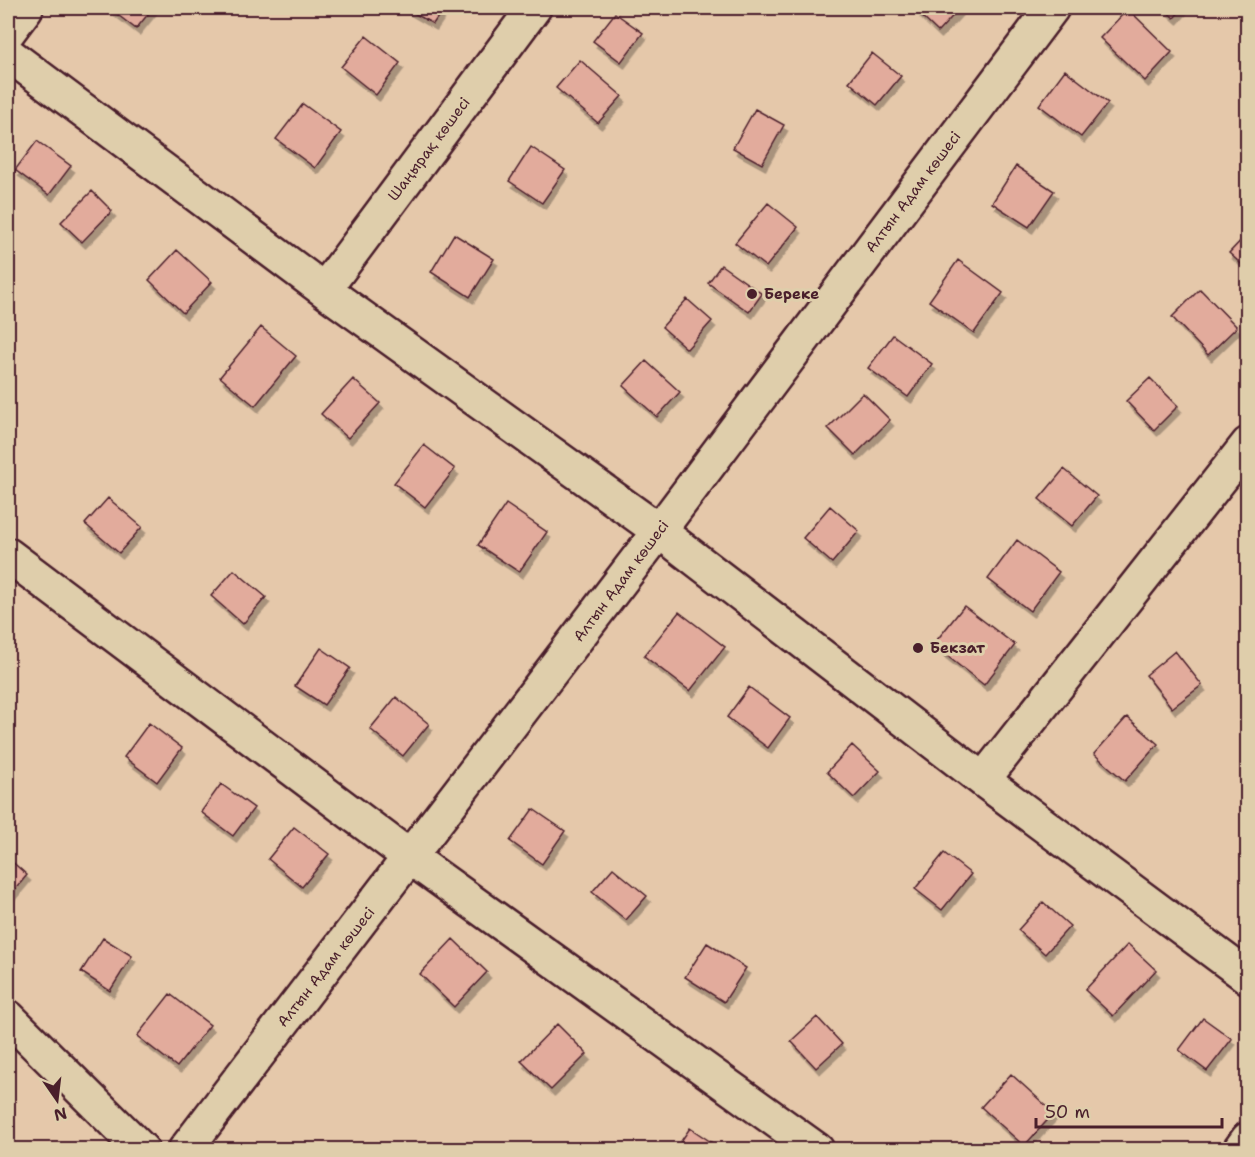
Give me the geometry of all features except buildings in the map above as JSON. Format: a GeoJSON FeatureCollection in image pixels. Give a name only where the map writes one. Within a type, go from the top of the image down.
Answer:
{"type":"FeatureCollection","features":[{"type":"Feature","properties":{"kind":"street"},"geometry":{"type":"LineString","coordinates":[[8,32],[26,8]]}},
{"type":"Feature","properties":{"kind":"street","name":"Шаңырақ көшесі"},"geometry":{"type":"LineString","coordinates":[[324,290],[534,8]]}},
{"type":"Feature","properties":{"kind":"street","name":"Алтын Адам көшесі"},"geometry":{"type":"LineString","coordinates":[[185,1149],[411,858],[1052,8]]}},
{"type":"Feature","properties":{"kind":"street"},"geometry":{"type":"LineString","coordinates":[[8,54],[324,290],[659,531],[983,780],[1248,977]]}},
{"type":"Feature","properties":{"kind":"street"},"geometry":{"type":"LineString","coordinates":[[983,780],[1248,444]]}},
{"type":"Feature","properties":{"kind":"street"},"geometry":{"type":"LineString","coordinates":[[8,555],[411,858],[817,1149]]}},
{"type":"Feature","properties":{"kind":"street"},"geometry":{"type":"LineString","coordinates":[[8,1017],[142,1149]]}},
{"type":"Feature","properties":{"kind":"street"},"geometry":{"type":"LineString","coordinates":[[1240,1149],[1248,1139]]}},
{"type":"Feature","properties":{"kind":"place","name":"Береке"},"geometry":{"type":"Point","coordinates":[752,294]}},
{"type":"Feature","properties":{"kind":"place","name":"Бекзат"},"geometry":{"type":"Point","coordinates":[918,648]}}]}
